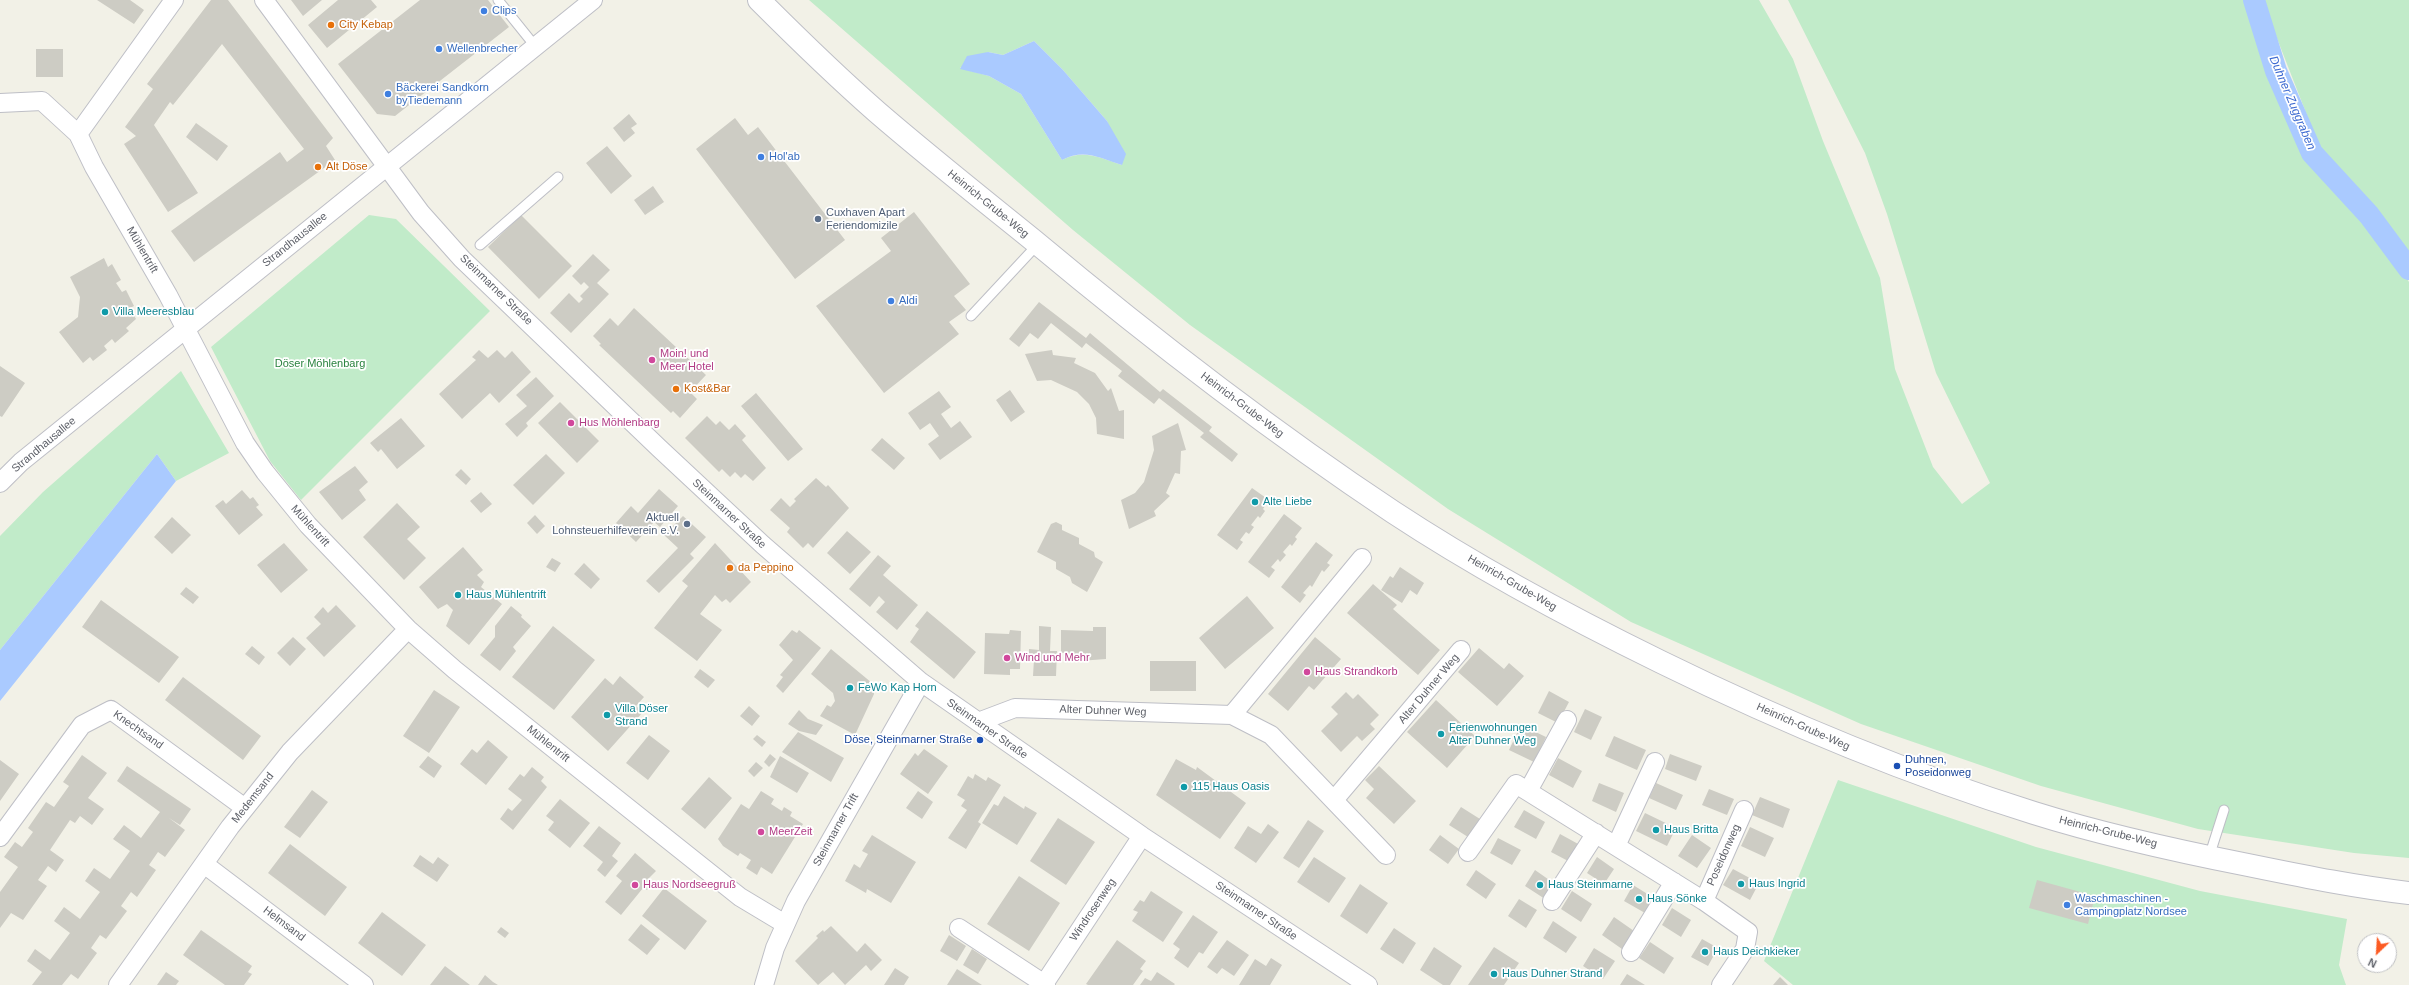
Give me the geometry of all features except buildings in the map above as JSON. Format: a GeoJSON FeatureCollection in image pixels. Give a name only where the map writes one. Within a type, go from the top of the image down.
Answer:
{"type":"FeatureCollection","features":[{"type":"Feature","properties":{"kind":"street"},"geometry":{"type":"LineString","coordinates":[[0,103],[42,101],[78,134],[174,0]]}},
{"type":"Feature","properties":{"kind":"street","name":"Steinmarner Straße"},"geometry":{"type":"LineString","coordinates":[[264,0],[421,213],[462,259],[762,545],[921,682],[1142,836],[1368,985]]}},
{"type":"Feature","properties":{"kind":"street","name":"Strandhausallee"},"geometry":{"type":"LineString","coordinates":[[0,483],[21,462],[593,0]]}},
{"type":"Feature","properties":{"kind":"street","name":"Heinrich-Grube-Weg"},"geometry":{"type":"LineString","coordinates":[[759,0],[814,55],[879,114],[1038,244],[1199,372],[1299,447],[1395,513],[1547,604],[1704,683],[1838,743],[1897,766],[2036,814],[2209,857],[2352,886],[2409,893]]}},
{"type":"Feature","properties":{"kind":"street","name":"Mühlentrift"},"geometry":{"type":"LineString","coordinates":[[78,134],[94,167],[168,295],[245,443],[265,472],[308,525],[408,628],[455,670],[740,897],[785,924]]}},
{"type":"Feature","properties":{"kind":"street"},"geometry":{"type":"LineString","coordinates":[[1232,715],[1362,558]]}},
{"type":"Feature","properties":{"kind":"street","name":"Medemsand"},"geometry":{"type":"LineString","coordinates":[[118,985],[245,808],[290,752],[408,628]]}},
{"type":"Feature","properties":{"kind":"street","name":"Alter Duhner Weg"},"geometry":{"type":"LineString","coordinates":[[1334,800],[1461,650]]}},
{"type":"Feature","properties":{"kind":"street","name":"Steinmarner Trift"},"geometry":{"type":"LineString","coordinates":[[764,985],[775,948],[785,924],[921,682]]}},
{"type":"Feature","properties":{"kind":"street","name":"Alter Duhner Weg"},"geometry":{"type":"LineString","coordinates":[[978,722],[1015,708],[1232,715],[1271,735],[1386,855]]}},
{"type":"Feature","properties":{"kind":"street","name":"Knechtsand"},"geometry":{"type":"LineString","coordinates":[[0,837],[82,725],[111,710],[245,808]]}},
{"type":"Feature","properties":{"kind":"street"},"geometry":{"type":"LineString","coordinates":[[1528,792],[1567,720]]}},
{"type":"Feature","properties":{"kind":"street"},"geometry":{"type":"LineString","coordinates":[[1616,846],[1655,762]]}},
{"type":"Feature","properties":{"kind":"street","name":"Poseidonweg"},"geometry":{"type":"LineString","coordinates":[[1468,852],[1516,784],[1704,900],[1748,932],[1745,949],[1721,985]]}},
{"type":"Feature","properties":{"kind":"street","name":"Poseidonweg"},"geometry":{"type":"LineString","coordinates":[[1704,900],[1744,810]]}},
{"type":"Feature","properties":{"kind":"street"},"geometry":{"type":"LineString","coordinates":[[1552,901],[1596,833]]}},
{"type":"Feature","properties":{"kind":"street","name":"Windrosenweg"},"geometry":{"type":"LineString","coordinates":[[959,928],[1045,984],[1142,836]]}},
{"type":"Feature","properties":{"kind":"street","name":"Helmsand"},"geometry":{"type":"LineString","coordinates":[[204,864],[364,985]]}},
{"type":"Feature","properties":{"kind":"street"},"geometry":{"type":"LineString","coordinates":[[1631,952],[1674,882]]}},
{"type":"Feature","properties":{"kind":"lane"},"geometry":{"type":"LineString","coordinates":[[498,0],[535,46]]}},
{"type":"Feature","properties":{"kind":"lane"},"geometry":{"type":"LineString","coordinates":[[480,245],[558,177]]}},
{"type":"Feature","properties":{"kind":"lane"},"geometry":{"type":"LineString","coordinates":[[971,316],[1038,244]]}},
{"type":"Feature","properties":{"kind":"lane"},"geometry":{"type":"LineString","coordinates":[[2209,857],[2224,810]]}},
{"type":"Feature","properties":{"kind":"green space"},"geometry":{"type":"Polygon","coordinates":[[[809,0],[1759,0],[1793,59],[1823,141],[1880,278],[1895,369],[1933,467],[1962,504],[1990,483],[1936,373],[1887,214],[1865,153],[1788,0],[2246,0],[2287,110],[2309,157],[2391,255],[2409,282],[2409,858],[2354,853],[2198,829],[2041,786],[1861,724],[1631,622],[1448,509],[1190,325],[1073,230],[809,0]],[[1034,41],[1003,55],[988,52],[960,68],[989,76],[1021,94],[1062,160],[1078,155],[1085,155],[1099,157],[1122,165],[1107,121],[1063,70],[1034,41]]]}},
{"type":"Feature","properties":{"kind":"green space"},"geometry":{"type":"Polygon","coordinates":[[[2262,0],[2409,0],[2409,253],[2319,146],[2262,0]]]}},
{"type":"Feature","properties":{"kind":"green space","name":"Döser Möhlenbarg"},"geometry":{"type":"Polygon","coordinates":[[[369,215],[396,219],[490,311],[301,500],[270,461],[211,347],[369,215]]]}},
{"type":"Feature","properties":{"kind":"green space"},"geometry":{"type":"Polygon","coordinates":[[[181,371],[229,453],[176,481],[157,454],[0,650],[0,536],[43,492],[181,371]]]}},
{"type":"Feature","properties":{"kind":"green space"},"geometry":{"type":"Polygon","coordinates":[[[1838,780],[2036,847],[2200,891],[2347,919],[2339,965],[2346,985],[1793,985],[1764,961],[1838,780]]]}},
{"type":"Feature","properties":{"kind":"water"},"geometry":{"type":"Polygon","coordinates":[[[1034,41],[1063,70],[1107,121],[1126,154],[1122,165],[1085,154],[1070,156],[1062,160],[1021,94],[989,76],[960,69],[967,56],[988,52],[1003,55],[1034,41]]]}},
{"type":"Feature","properties":{"kind":"water"},"geometry":{"type":"Polygon","coordinates":[[[157,454],[176,481],[0,701],[0,650],[157,454]]]}},
{"type":"Feature","properties":{"kind":"waterway","name":"Duhner Zuggraben"},"geometry":{"type":"LineString","coordinates":[[2254,0],[2276,71],[2312,153],[2369,215],[2409,269]]}},
{"type":"Feature","properties":{"kind":"place","name":"Clips"},"geometry":{"type":"Point","coordinates":[484,11]}},
{"type":"Feature","properties":{"kind":"place","name":"City Kebap"},"geometry":{"type":"Point","coordinates":[331,25]}},
{"type":"Feature","properties":{"kind":"place","name":"Wellenbrecher"},"geometry":{"type":"Point","coordinates":[439,49]}},
{"type":"Feature","properties":{"kind":"place","name":"Bäckerei Sandkorn byTiedemann"},"geometry":{"type":"Point","coordinates":[388,94]}},
{"type":"Feature","properties":{"kind":"place","name":"Hol'ab"},"geometry":{"type":"Point","coordinates":[761,157]}},
{"type":"Feature","properties":{"kind":"place","name":"Alt Döse"},"geometry":{"type":"Point","coordinates":[318,167]}},
{"type":"Feature","properties":{"kind":"place","name":"Cuxhaven Apart Feriendomizile"},"geometry":{"type":"Point","coordinates":[818,219]}},
{"type":"Feature","properties":{"kind":"place","name":"Aldi"},"geometry":{"type":"Point","coordinates":[891,301]}},
{"type":"Feature","properties":{"kind":"place","name":"Villa Meeresblau"},"geometry":{"type":"Point","coordinates":[105,312]}},
{"type":"Feature","properties":{"kind":"place","name":"Moin! und Meer Hotel"},"geometry":{"type":"Point","coordinates":[652,360]}},
{"type":"Feature","properties":{"kind":"place","name":"Kost&Bar"},"geometry":{"type":"Point","coordinates":[676,389]}},
{"type":"Feature","properties":{"kind":"place","name":"Hus Möhlenbarg"},"geometry":{"type":"Point","coordinates":[571,423]}},
{"type":"Feature","properties":{"kind":"place","name":"Alte Liebe"},"geometry":{"type":"Point","coordinates":[1255,502]}},
{"type":"Feature","properties":{"kind":"place","name":"Aktuell Lohnsteuerhilfeverein e.V."},"geometry":{"type":"Point","coordinates":[687,524]}},
{"type":"Feature","properties":{"kind":"place","name":"da Peppino"},"geometry":{"type":"Point","coordinates":[730,568]}},
{"type":"Feature","properties":{"kind":"place","name":"Haus Mühlentrift"},"geometry":{"type":"Point","coordinates":[458,595]}},
{"type":"Feature","properties":{"kind":"place","name":"Wind und Mehr"},"geometry":{"type":"Point","coordinates":[1007,658]}},
{"type":"Feature","properties":{"kind":"place","name":"Haus Strandkorb"},"geometry":{"type":"Point","coordinates":[1307,672]}},
{"type":"Feature","properties":{"kind":"place","name":"FeWo Kap Horn"},"geometry":{"type":"Point","coordinates":[850,688]}},
{"type":"Feature","properties":{"kind":"place","name":"Villa Döser Strand"},"geometry":{"type":"Point","coordinates":[607,715]}},
{"type":"Feature","properties":{"kind":"place","name":"Ferienwohnungen Alter Duhner Weg"},"geometry":{"type":"Point","coordinates":[1441,734]}},
{"type":"Feature","properties":{"kind":"place","name":"Döse, Steinmarner Straße"},"geometry":{"type":"Point","coordinates":[980,740]}},
{"type":"Feature","properties":{"kind":"place","name":"Duhnen, Poseidonweg"},"geometry":{"type":"Point","coordinates":[1897,766]}},
{"type":"Feature","properties":{"kind":"place","name":"115 Haus Oasis"},"geometry":{"type":"Point","coordinates":[1184,787]}},
{"type":"Feature","properties":{"kind":"place","name":"Haus Britta"},"geometry":{"type":"Point","coordinates":[1656,830]}},
{"type":"Feature","properties":{"kind":"place","name":"MeerZeit"},"geometry":{"type":"Point","coordinates":[761,832]}},
{"type":"Feature","properties":{"kind":"place","name":"Haus Ingrid"},"geometry":{"type":"Point","coordinates":[1741,884]}},
{"type":"Feature","properties":{"kind":"place","name":"Haus Nordseegruß"},"geometry":{"type":"Point","coordinates":[635,885]}},
{"type":"Feature","properties":{"kind":"place","name":"Haus Steinmarne"},"geometry":{"type":"Point","coordinates":[1540,885]}},
{"type":"Feature","properties":{"kind":"place","name":"Haus Sönke"},"geometry":{"type":"Point","coordinates":[1639,899]}},
{"type":"Feature","properties":{"kind":"place","name":"Waschmaschinen - Campingplatz Nordsee"},"geometry":{"type":"Point","coordinates":[2067,905]}},
{"type":"Feature","properties":{"kind":"place","name":"Haus Deichkieker"},"geometry":{"type":"Point","coordinates":[1705,952]}},
{"type":"Feature","properties":{"kind":"place","name":"Haus Duhner Strand"},"geometry":{"type":"Point","coordinates":[1494,974]}}]}
